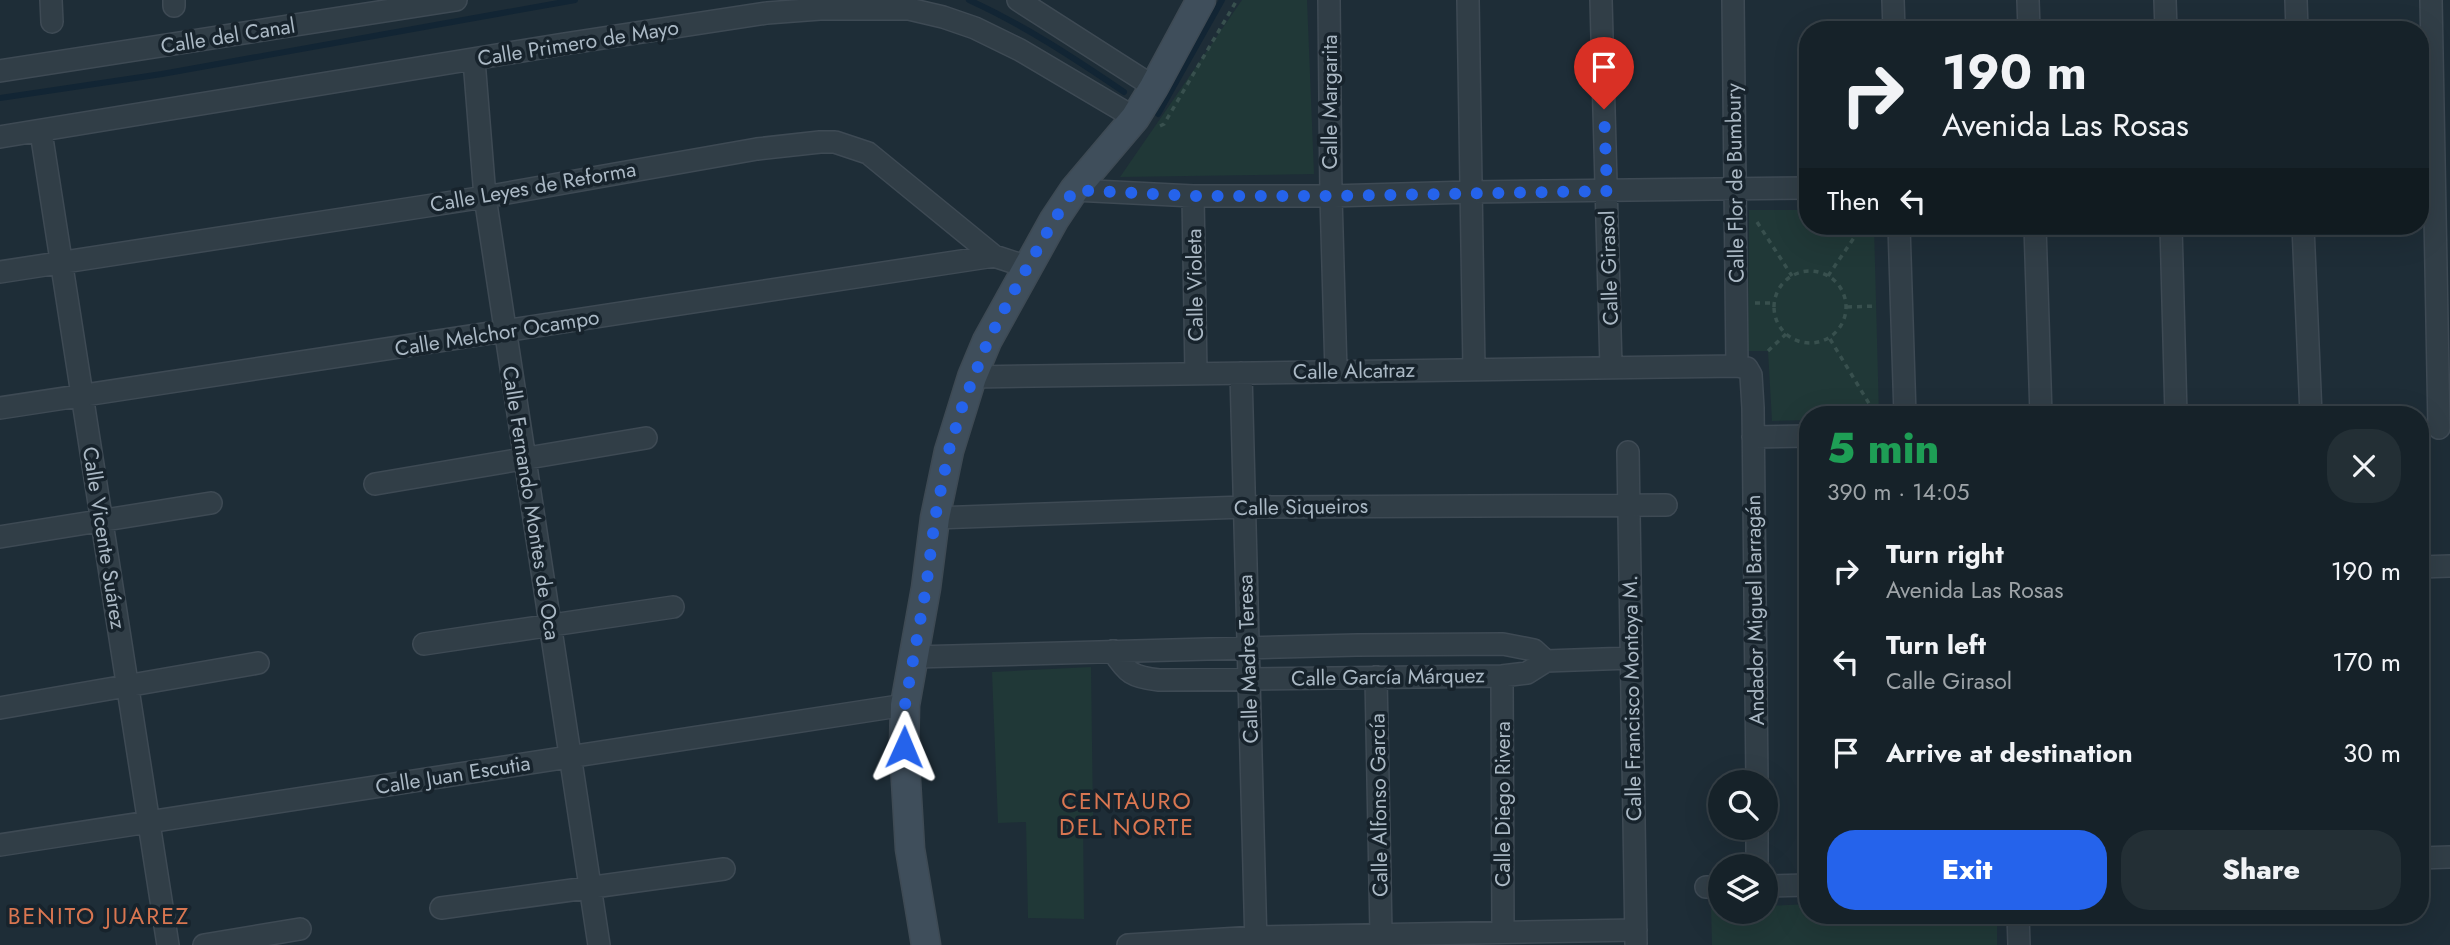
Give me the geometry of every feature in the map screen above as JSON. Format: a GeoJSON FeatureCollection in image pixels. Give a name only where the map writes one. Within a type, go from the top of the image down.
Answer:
{"type":"FeatureCollection","features":[{"type":"Feature","properties":{"kind":"street"},"geometry":{"type":"LineString","coordinates":[[51,0],[52,22]]}},
{"type":"Feature","properties":{"kind":"street","name":"Calle del Canal"},"geometry":{"type":"LineString","coordinates":[[0,71],[456,0]]}},
{"type":"Feature","properties":{"kind":"street"},"geometry":{"type":"LineString","coordinates":[[1018,0],[1154,87]]}},
{"type":"Feature","properties":{"kind":"street"},"geometry":{"type":"LineString","coordinates":[[926,945],[910,849],[904,760],[905,705],[935,518],[949,450],[972,377],[988,341],[1054,220],[1074,190],[1135,118],[1201,0]]}},
{"type":"Feature","properties":{"kind":"street","name":"Calle Margarita"},"geometry":{"type":"LineString","coordinates":[[1329,0],[1336,372]]}},
{"type":"Feature","properties":{"kind":"street"},"geometry":{"type":"LineString","coordinates":[[1468,0],[1474,369]]}},
{"type":"Feature","properties":{"kind":"street","name":"Calle Girasol"},"geometry":{"type":"LineString","coordinates":[[1601,0],[1611,367]]}},
{"type":"Feature","properties":{"kind":"street","name":"Calle Flor de Bumbury"},"geometry":{"type":"LineString","coordinates":[[1733,0],[1737,366]]}},
{"type":"Feature","properties":{"kind":"street"},"geometry":{"type":"LineString","coordinates":[[1893,0],[1894,21]]}},
{"type":"Feature","properties":{"kind":"street"},"geometry":{"type":"LineString","coordinates":[[2028,0],[2029,21]]}},
{"type":"Feature","properties":{"kind":"street"},"geometry":{"type":"LineString","coordinates":[[2165,0],[2166,21]]}},
{"type":"Feature","properties":{"kind":"street"},"geometry":{"type":"LineString","coordinates":[[2296,0],[2297,21]]}},
{"type":"Feature","properties":{"kind":"street"},"geometry":{"type":"LineString","coordinates":[[2431,0],[2436,428]]}},
{"type":"Feature","properties":{"kind":"street","name":"Calle Primero de Mayo"},"geometry":{"type":"LineString","coordinates":[[0,137],[564,44],[767,13],[820,9],[909,9],[943,16],[1020,50],[1135,118]]}},
{"type":"Feature","properties":{"kind":"street","name":"Calle Fernando Montes de Oca"},"geometry":{"type":"LineString","coordinates":[[474,60],[485,197],[599,945]]}},
{"type":"Feature","properties":{"kind":"street","name":"Calle Vicente Suárez"},"geometry":{"type":"LineString","coordinates":[[41,132],[168,945]]}},
{"type":"Feature","properties":{"kind":"street","name":"Calle Leyes de Reforma"},"geometry":{"type":"LineString","coordinates":[[0,272],[485,197],[757,149],[835,142],[868,153],[994,256],[1028,267]]}},
{"type":"Feature","properties":{"kind":"street"},"geometry":{"type":"LineString","coordinates":[[1074,190],[1194,196],[1331,196],[1799,188]]}},
{"type":"Feature","properties":{"kind":"street","name":"Calle Violeta"},"geometry":{"type":"LineString","coordinates":[[1194,196],[1196,373]]}},
{"type":"Feature","properties":{"kind":"street"},"geometry":{"type":"LineString","coordinates":[[1899,235],[1905,406]]}},
{"type":"Feature","properties":{"kind":"street"},"geometry":{"type":"LineString","coordinates":[[2035,235],[2041,406]]}},
{"type":"Feature","properties":{"kind":"street"},"geometry":{"type":"LineString","coordinates":[[2171,235],[2176,406]]}},
{"type":"Feature","properties":{"kind":"street"},"geometry":{"type":"LineString","coordinates":[[2304,235],[2311,406]]}},
{"type":"Feature","properties":{"kind":"street","name":"Calle Melchor Ocampo"},"geometry":{"type":"LineString","coordinates":[[0,408],[994,256]]}},
{"type":"Feature","properties":{"kind":"street","name":"Calle Alcatraz"},"geometry":{"type":"LineString","coordinates":[[972,377],[1737,366]]}},
{"type":"Feature","properties":{"kind":"street","name":"Andador Miguel Barragán"},"geometry":{"type":"LineString","coordinates":[[1737,366],[1747,368],[1751,376],[1757,770]]}},
{"type":"Feature","properties":{"kind":"street","name":"Calle Madre Teresa"},"geometry":{"type":"LineString","coordinates":[[1241,373],[1256,941]]}},
{"type":"Feature","properties":{"kind":"street"},"geometry":{"type":"LineString","coordinates":[[1753,437],[1799,436]]}},
{"type":"Feature","properties":{"kind":"street"},"geometry":{"type":"LineString","coordinates":[[376,484],[646,438]]}},
{"type":"Feature","properties":{"kind":"street","name":"Calle Francisco Montoya M."},"geometry":{"type":"LineString","coordinates":[[1628,452],[1636,938]]}},
{"type":"Feature","properties":{"kind":"street"},"geometry":{"type":"LineString","coordinates":[[0,537],[211,503]]}},
{"type":"Feature","properties":{"kind":"street","name":"Calle Siqueiros"},"geometry":{"type":"LineString","coordinates":[[935,518],[1244,507],[1666,505]]}},
{"type":"Feature","properties":{"kind":"street"},"geometry":{"type":"LineString","coordinates":[[2429,567],[2450,566]]}},
{"type":"Feature","properties":{"kind":"street"},"geometry":{"type":"LineString","coordinates":[[424,644],[673,607]]}},
{"type":"Feature","properties":{"kind":"street","name":"Calle García Márquez"},"geometry":{"type":"LineString","coordinates":[[914,657],[1503,644],[1534,650],[1546,660]]}},
{"type":"Feature","properties":{"kind":"street","name":"Calle García Márquez"},"geometry":{"type":"LineString","coordinates":[[1113,651],[1126,670],[1139,678],[1159,680],[1502,676],[1527,673],[1546,660],[1632,658]]}},
{"type":"Feature","properties":{"kind":"street"},"geometry":{"type":"LineString","coordinates":[[0,708],[258,663]]}},
{"type":"Feature","properties":{"kind":"street","name":"Calle Diego Rivera"},"geometry":{"type":"LineString","coordinates":[[1502,676],[1503,932]]}},
{"type":"Feature","properties":{"kind":"street","name":"Calle Alfonso García"},"geometry":{"type":"LineString","coordinates":[[1376,677],[1381,933]]}},
{"type":"Feature","properties":{"kind":"street","name":"Calle Juan Escutia"},"geometry":{"type":"LineString","coordinates":[[0,845],[905,705]]}},
{"type":"Feature","properties":{"kind":"street"},"geometry":{"type":"LineString","coordinates":[[2429,857],[2450,856]]}},
{"type":"Feature","properties":{"kind":"street"},"geometry":{"type":"LineString","coordinates":[[441,908],[724,869]]}},
{"type":"Feature","properties":{"kind":"street"},"geometry":{"type":"LineString","coordinates":[[1778,886],[1799,885]]}},
{"type":"Feature","properties":{"kind":"street"},"geometry":{"type":"LineString","coordinates":[[2018,924],[2019,945]]}},
{"type":"Feature","properties":{"kind":"street"},"geometry":{"type":"LineString","coordinates":[[204,945],[300,929]]}},
{"type":"Feature","properties":{"kind":"street"},"geometry":{"type":"LineString","coordinates":[[1128,945],[1381,933],[1503,932],[1636,938]]}},
{"type":"Feature","properties":{"kind":"path"},"geometry":{"type":"LineString","coordinates":[[1756,221],[1792,276]]}},
{"type":"Feature","properties":{"kind":"path"},"geometry":{"type":"LineString","coordinates":[[1828,276],[1856,235]]}},
{"type":"Feature","properties":{"kind":"path"},"geometry":{"type":"LineString","coordinates":[[1816,271],[1828,276],[1838,284],[1847,307],[1839,330],[1819,342],[1796,341],[1779,326],[1774,303],[1777,292],[1792,276],[1804,272],[1816,271]]}},
{"type":"Feature","properties":{"kind":"path"},"geometry":{"type":"LineString","coordinates":[[1747,303],[1774,303]]}},
{"type":"Feature","properties":{"kind":"path"},"geometry":{"type":"LineString","coordinates":[[1847,307],[1876,306]]}},
{"type":"Feature","properties":{"kind":"path"},"geometry":{"type":"LineString","coordinates":[[1768,351],[1786,334]]}},
{"type":"Feature","properties":{"kind":"path"},"geometry":{"type":"LineString","coordinates":[[1829,338],[1871,406]]}},
{"type":"Feature","properties":{"kind":"green space"},"geometry":{"type":"Polygon","coordinates":[[[1242,0],[1307,0],[1314,174],[1120,177],[1242,0]]]}},
{"type":"Feature","properties":{"kind":"green space"},"geometry":{"type":"Polygon","coordinates":[[[1749,210],[1799,210],[1799,235],[1874,235],[1879,406],[1799,406],[1799,420],[1772,421],[1768,351],[1748,351],[1749,210]]]}},
{"type":"Feature","properties":{"kind":"green space"},"geometry":{"type":"Polygon","coordinates":[[[1091,667],[1093,817],[1083,818],[1084,919],[1028,918],[1026,822],[998,823],[992,672],[1091,667]]]}},
{"type":"Feature","properties":{"kind":"green space"},"geometry":{"type":"Polygon","coordinates":[[[1799,904],[1799,924],[1997,924],[1997,945],[1712,945],[1711,924],[1778,924],[1778,905],[1799,904]]]}},
{"type":"Feature","properties":{"kind":"waterway"},"geometry":{"type":"LineString","coordinates":[[0,98],[162,74],[575,0]]}},
{"type":"Feature","properties":{"kind":"waterway"},"geometry":{"type":"LineString","coordinates":[[969,0],[1029,31],[1124,92]]}},
{"type":"Feature","properties":{"kind":"waterway"},"geometry":{"type":"LineString","coordinates":[[1158,114],[1222,0]]}},
{"type":"Feature","properties":{"kind":"district","name":"CENTAURO DEL NORTE"},"geometry":{"type":"Point","coordinates":[1127,814]}},
{"type":"Feature","properties":{"kind":"district","name":"BENITO JUAREZ"},"geometry":{"type":"Point","coordinates":[99,916]}},
{"type":"Feature","properties":{"kind":"route"},"geometry":{"type":"LineString","coordinates":[[904,747],[905,705],[926,588],[935,518],[949,450],[963,404],[972,377],[1010,298],[1074,190],[1194,196],[1607,191],[1604,109]]}}]}
